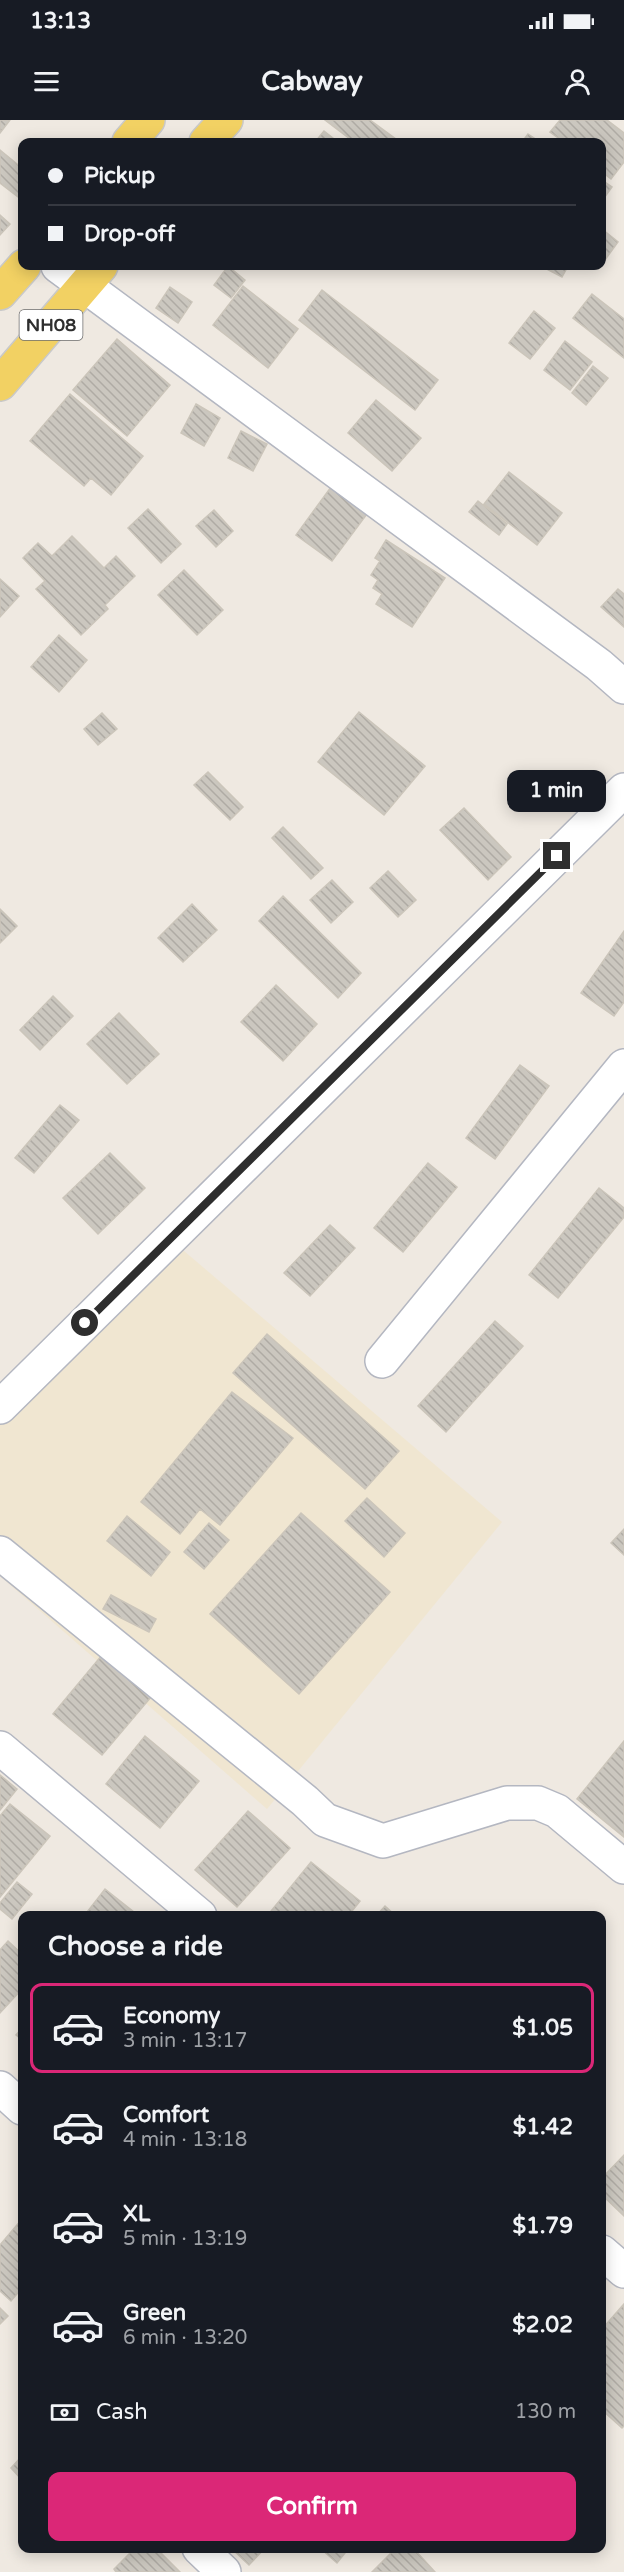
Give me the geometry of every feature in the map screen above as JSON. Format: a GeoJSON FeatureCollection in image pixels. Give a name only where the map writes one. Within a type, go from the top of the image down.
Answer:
{"type":"FeatureCollection","features":[{"type":"Feature","properties":{"kind":"main road"},"geometry":{"type":"LineString","coordinates":[[132,138],[148,120]]}},
{"type":"Feature","properties":{"kind":"main road"},"geometry":{"type":"LineString","coordinates":[[210,138],[226,120]]}},
{"type":"Feature","properties":{"kind":"main road","name":"NH08"},"geometry":{"type":"LineString","coordinates":[[0,293],[20,270]]}},
{"type":"Feature","properties":{"kind":"main road","name":"NH08"},"geometry":{"type":"LineString","coordinates":[[0,384],[93,275]]}},
{"type":"Feature","properties":{"kind":"street"},"geometry":{"type":"LineString","coordinates":[[74,270],[93,275],[624,687]]}},
{"type":"Feature","properties":{"kind":"street"},"geometry":{"type":"LineString","coordinates":[[0,1407],[624,790]]}},
{"type":"Feature","properties":{"kind":"street"},"geometry":{"type":"LineString","coordinates":[[382,1361],[624,1066]]}},
{"type":"Feature","properties":{"kind":"street"},"geometry":{"type":"LineString","coordinates":[[0,1553],[326,1820],[383,1841],[507,1803],[538,1803],[557,1811],[624,1867]]}},
{"type":"Feature","properties":{"kind":"street"},"geometry":{"type":"LineString","coordinates":[[0,1748],[194,1911]]}},
{"type":"Feature","properties":{"kind":"street"},"geometry":{"type":"LineString","coordinates":[[0,2088],[18,2104]]}},
{"type":"Feature","properties":{"kind":"street"},"geometry":{"type":"LineString","coordinates":[[606,2255],[624,2271]]}},
{"type":"Feature","properties":{"kind":"street"},"geometry":{"type":"LineString","coordinates":[[204,2553],[224,2572]]}},
{"type":"Feature","properties":{"kind":"shaded area"},"geometry":{"type":"Polygon","coordinates":[[[170,1239],[502,1522],[267,1809],[0,1576],[0,1416],[170,1239]]]}},
{"type":"Feature","properties":{"kind":"building"},"geometry":{"type":"Polygon","coordinates":[[[0,120],[10,120],[0,133],[0,120]]]}},
{"type":"Feature","properties":{"kind":"building"},"geometry":{"type":"Polygon","coordinates":[[[325,120],[370,120],[395,138],[349,138],[325,120]]]}},
{"type":"Feature","properties":{"kind":"building"},"geometry":{"type":"Polygon","coordinates":[[[560,120],[607,120],[624,133],[624,162],[611,179],[606,175],[606,138],[558,138],[550,132],[560,120]]]}},
{"type":"Feature","properties":{"kind":"building"},"geometry":{"type":"Polygon","coordinates":[[[324,131],[333,138],[318,138],[324,131]]]}},
{"type":"Feature","properties":{"kind":"building"},"geometry":{"type":"Polygon","coordinates":[[[0,150],[18,165],[18,197],[0,183],[0,150]]]}},
{"type":"Feature","properties":{"kind":"building"},"geometry":{"type":"Polygon","coordinates":[[[606,183],[612,187],[606,195],[606,183]]]}},
{"type":"Feature","properties":{"kind":"building"},"geometry":{"type":"Polygon","coordinates":[[[0,215],[10,224],[0,235],[0,215]]]}},
{"type":"Feature","properties":{"kind":"building"},"geometry":{"type":"Polygon","coordinates":[[[606,232],[618,242],[606,258],[606,232]]]}},
{"type":"Feature","properties":{"kind":"building"},"geometry":{"type":"Polygon","coordinates":[[[225,270],[233,270],[245,280],[231,298],[214,285],[225,270]]]}},
{"type":"Feature","properties":{"kind":"building"},"geometry":{"type":"Polygon","coordinates":[[[549,270],[566,270],[562,277],[549,270]]]}},
{"type":"Feature","properties":{"kind":"building"},"geometry":{"type":"Polygon","coordinates":[[[243,286],[298,329],[268,368],[213,325],[243,286]]]}},
{"type":"Feature","properties":{"kind":"building"},"geometry":{"type":"Polygon","coordinates":[[[170,287],[192,302],[178,323],[156,308],[170,287]]]}},
{"type":"Feature","properties":{"kind":"building"},"geometry":{"type":"Polygon","coordinates":[[[322,290],[438,380],[415,410],[299,320],[322,290]]]}},
{"type":"Feature","properties":{"kind":"building"},"geometry":{"type":"Polygon","coordinates":[[[592,294],[624,319],[624,358],[573,318],[592,294]]]}},
{"type":"Feature","properties":{"kind":"building"},"geometry":{"type":"Polygon","coordinates":[[[534,311],[555,328],[530,359],[509,343],[534,311]]]}},
{"type":"Feature","properties":{"kind":"building"},"geometry":{"type":"Polygon","coordinates":[[[117,339],[170,385],[127,436],[73,390],[117,339]]]}},
{"type":"Feature","properties":{"kind":"building"},"geometry":{"type":"Polygon","coordinates":[[[565,341],[592,362],[570,390],[544,370],[565,341]]]}},
{"type":"Feature","properties":{"kind":"building"},"geometry":{"type":"Polygon","coordinates":[[[593,366],[608,378],[586,405],[572,393],[593,366]]]}},
{"type":"Feature","properties":{"kind":"building"},"geometry":{"type":"Polygon","coordinates":[[[70,394],[143,456],[111,495],[91,478],[84,486],[30,441],[70,394]]]}},
{"type":"Feature","properties":{"kind":"building"},"geometry":{"type":"Polygon","coordinates":[[[376,400],[421,438],[392,471],[348,433],[376,400]]]}},
{"type":"Feature","properties":{"kind":"building"},"geometry":{"type":"Polygon","coordinates":[[[196,404],[220,418],[204,446],[181,433],[196,404]]]}},
{"type":"Feature","properties":{"kind":"building"},"geometry":{"type":"Polygon","coordinates":[[[241,431],[267,444],[253,471],[228,458],[241,431]]]}},
{"type":"Feature","properties":{"kind":"building"},"geometry":{"type":"Polygon","coordinates":[[[509,472],[562,513],[537,545],[484,504],[509,472]]]}},
{"type":"Feature","properties":{"kind":"building"},"geometry":{"type":"Polygon","coordinates":[[[331,487],[367,514],[332,561],[296,535],[331,487]]]}},
{"type":"Feature","properties":{"kind":"building"},"geometry":{"type":"Polygon","coordinates":[[[478,501],[507,524],[499,535],[469,512],[478,501]]]}},
{"type":"Feature","properties":{"kind":"building"},"geometry":{"type":"Polygon","coordinates":[[[148,509],[181,544],[161,563],[128,528],[148,509]]]}},
{"type":"Feature","properties":{"kind":"building"},"geometry":{"type":"Polygon","coordinates":[[[214,510],[233,531],[216,547],[196,526],[214,510]]]}},
{"type":"Feature","properties":{"kind":"building"},"geometry":{"type":"Polygon","coordinates":[[[72,536],[104,568],[116,556],[135,576],[105,605],[108,609],[81,635],[36,589],[45,581],[23,558],[38,543],[52,556],[72,536]]]}},
{"type":"Feature","properties":{"kind":"building"},"geometry":{"type":"Polygon","coordinates":[[[386,540],[445,578],[412,627],[376,604],[382,594],[373,588],[378,580],[371,575],[380,561],[375,558],[386,540]]]}},
{"type":"Feature","properties":{"kind":"building"},"geometry":{"type":"Polygon","coordinates":[[[184,570],[223,610],[197,635],[158,595],[184,570]]]}},
{"type":"Feature","properties":{"kind":"building"},"geometry":{"type":"Polygon","coordinates":[[[0,579],[19,596],[0,617],[0,579]]]}},
{"type":"Feature","properties":{"kind":"building"},"geometry":{"type":"Polygon","coordinates":[[[618,589],[624,594],[624,627],[601,607],[618,589]]]}},
{"type":"Feature","properties":{"kind":"building"},"geometry":{"type":"Polygon","coordinates":[[[59,635],[87,660],[59,692],[31,667],[59,635]]]}},
{"type":"Feature","properties":{"kind":"building"},"geometry":{"type":"Polygon","coordinates":[[[359,712],[425,766],[384,815],[318,762],[359,712]]]}},
{"type":"Feature","properties":{"kind":"building"},"geometry":{"type":"Polygon","coordinates":[[[102,713],[117,729],[98,745],[84,729],[102,713]]]}},
{"type":"Feature","properties":{"kind":"building"},"geometry":{"type":"Polygon","coordinates":[[[208,772],[243,807],[230,820],[194,785],[208,772]]]}},
{"type":"Feature","properties":{"kind":"building"},"geometry":{"type":"Polygon","coordinates":[[[464,808],[511,857],[488,880],[440,830],[464,808]]]}},
{"type":"Feature","properties":{"kind":"building"},"geometry":{"type":"Polygon","coordinates":[[[283,827],[323,868],[311,879],[272,838],[283,827]]]}},
{"type":"Feature","properties":{"kind":"building"},"geometry":{"type":"Polygon","coordinates":[[[388,871],[416,900],[398,917],[370,888],[388,871]]]}},
{"type":"Feature","properties":{"kind":"building"},"geometry":{"type":"Polygon","coordinates":[[[332,880],[353,902],[331,923],[310,900],[332,880]]]}},
{"type":"Feature","properties":{"kind":"building"},"geometry":{"type":"Polygon","coordinates":[[[283,896],[361,973],[338,998],[259,921],[283,896]]]}},
{"type":"Feature","properties":{"kind":"building"},"geometry":{"type":"Polygon","coordinates":[[[192,904],[217,930],[183,962],[158,938],[192,904]]]}},
{"type":"Feature","properties":{"kind":"building"},"geometry":{"type":"Polygon","coordinates":[[[0,909],[17,926],[0,943],[0,909]]]}},
{"type":"Feature","properties":{"kind":"building"},"geometry":{"type":"Polygon","coordinates":[[[624,931],[624,1002],[614,1016],[581,993],[624,931]]]}},
{"type":"Feature","properties":{"kind":"building"},"geometry":{"type":"Polygon","coordinates":[[[276,985],[317,1024],[283,1061],[241,1022],[276,985]]]}},
{"type":"Feature","properties":{"kind":"building"},"geometry":{"type":"Polygon","coordinates":[[[53,996],[73,1016],[40,1050],[20,1030],[53,996]]]}},
{"type":"Feature","properties":{"kind":"building"},"geometry":{"type":"Polygon","coordinates":[[[119,1013],[159,1054],[127,1084],[87,1044],[119,1013]]]}},
{"type":"Feature","properties":{"kind":"building"},"geometry":{"type":"Polygon","coordinates":[[[520,1065],[549,1086],[495,1159],[466,1138],[520,1065]]]}},
{"type":"Feature","properties":{"kind":"building"},"geometry":{"type":"Polygon","coordinates":[[[60,1105],[79,1120],[34,1173],[15,1158],[60,1105]]]}},
{"type":"Feature","properties":{"kind":"building"},"geometry":{"type":"Polygon","coordinates":[[[110,1153],[145,1188],[98,1234],[63,1198],[110,1153]]]}},
{"type":"Feature","properties":{"kind":"building"},"geometry":{"type":"Polygon","coordinates":[[[428,1163],[457,1187],[403,1252],[374,1228],[428,1163]]]}},
{"type":"Feature","properties":{"kind":"building"},"geometry":{"type":"Polygon","coordinates":[[[599,1188],[624,1208],[624,1217],[558,1298],[529,1275],[599,1188]]]}},
{"type":"Feature","properties":{"kind":"building"},"geometry":{"type":"Polygon","coordinates":[[[330,1225],[355,1248],[310,1296],[284,1273],[330,1225]]]}},
{"type":"Feature","properties":{"kind":"building"},"geometry":{"type":"Polygon","coordinates":[[[495,1321],[523,1346],[446,1432],[418,1406],[495,1321]]]}},
{"type":"Feature","properties":{"kind":"building"},"geometry":{"type":"Polygon","coordinates":[[[267,1334],[399,1451],[365,1489],[233,1373],[267,1334]]]}},
{"type":"Feature","properties":{"kind":"building"},"geometry":{"type":"Polygon","coordinates":[[[232,1392],[293,1438],[220,1525],[200,1509],[180,1534],[141,1502],[232,1392]]]}},
{"type":"Feature","properties":{"kind":"building"},"geometry":{"type":"Polygon","coordinates":[[[367,1498],[405,1533],[384,1557],[345,1521],[367,1498]]]}},
{"type":"Feature","properties":{"kind":"building"},"geometry":{"type":"Polygon","coordinates":[[[301,1513],[390,1592],[299,1694],[210,1614],[301,1513]]]}},
{"type":"Feature","properties":{"kind":"building"},"geometry":{"type":"Polygon","coordinates":[[[127,1516],[170,1552],[151,1576],[107,1541],[127,1516]]]}},
{"type":"Feature","properties":{"kind":"building"},"geometry":{"type":"Polygon","coordinates":[[[209,1523],[229,1540],[204,1569],[184,1552],[209,1523]]]}},
{"type":"Feature","properties":{"kind":"building"},"geometry":{"type":"Polygon","coordinates":[[[624,1529],[624,1555],[611,1543],[624,1529]]]}},
{"type":"Feature","properties":{"kind":"building"},"geometry":{"type":"Polygon","coordinates":[[[111,1595],[156,1619],[149,1632],[103,1609],[111,1595]]]}},
{"type":"Feature","properties":{"kind":"building"},"geometry":{"type":"Polygon","coordinates":[[[102,1655],[151,1697],[102,1755],[53,1714],[102,1655]]]}},
{"type":"Feature","properties":{"kind":"building"},"geometry":{"type":"Polygon","coordinates":[[[145,1736],[199,1781],[160,1828],[106,1784],[145,1736]]]}},
{"type":"Feature","properties":{"kind":"building"},"geometry":{"type":"Polygon","coordinates":[[[624,1741],[624,1837],[577,1799],[624,1741]]]}},
{"type":"Feature","properties":{"kind":"building"},"geometry":{"type":"Polygon","coordinates":[[[0,1775],[17,1789],[0,1810],[0,1775]]]}},
{"type":"Feature","properties":{"kind":"building"},"geometry":{"type":"Polygon","coordinates":[[[10,1804],[50,1836],[0,1897],[0,1816],[10,1804]]]}},
{"type":"Feature","properties":{"kind":"building"},"geometry":{"type":"Polygon","coordinates":[[[248,1811],[290,1848],[237,1907],[195,1870],[248,1811]]]}},
{"type":"Feature","properties":{"kind":"building"},"geometry":{"type":"Polygon","coordinates":[[[311,1862],[360,1901],[352,1911],[271,1911],[311,1862]]]}},
{"type":"Feature","properties":{"kind":"building"},"geometry":{"type":"Polygon","coordinates":[[[17,1882],[32,1894],[12,1919],[0,1909],[0,1903],[17,1882]]]}},
{"type":"Feature","properties":{"kind":"building"},"geometry":{"type":"Polygon","coordinates":[[[105,1889],[133,1911],[88,1911],[105,1889]]]}},
{"type":"Feature","properties":{"kind":"building"},"geometry":{"type":"Polygon","coordinates":[[[385,1906],[390,1911],[380,1911],[385,1906]]]}},
{"type":"Feature","properties":{"kind":"building"},"geometry":{"type":"Polygon","coordinates":[[[8,1941],[18,1950],[18,1993],[0,2013],[0,1950],[8,1941]]]}},
{"type":"Feature","properties":{"kind":"building"},"geometry":{"type":"Polygon","coordinates":[[[624,2155],[624,2216],[606,2199],[606,2174],[624,2155]]]}},
{"type":"Feature","properties":{"kind":"building"},"geometry":{"type":"Polygon","coordinates":[[[18,2224],[18,2293],[11,2301],[0,2291],[0,2245],[18,2224]]]}},
{"type":"Feature","properties":{"kind":"building"},"geometry":{"type":"Polygon","coordinates":[[[624,2304],[624,2426],[622,2428],[606,2414],[606,2324],[624,2304]]]}},
{"type":"Feature","properties":{"kind":"building"},"geometry":{"type":"Polygon","coordinates":[[[0,2308],[8,2316],[0,2324],[0,2308]]]}},
{"type":"Feature","properties":{"kind":"building"},"geometry":{"type":"Polygon","coordinates":[[[18,2460],[18,2476],[11,2468],[18,2460]]]}},
{"type":"Feature","properties":{"kind":"building"},"geometry":{"type":"Polygon","coordinates":[[[130,2553],[161,2553],[180,2572],[116,2572],[114,2569],[130,2553]]]}},
{"type":"Feature","properties":{"kind":"building"},"geometry":{"type":"Polygon","coordinates":[[[236,2553],[260,2553],[249,2565],[236,2553]]]}},
{"type":"Feature","properties":{"kind":"building"},"geometry":{"type":"Polygon","coordinates":[[[326,2553],[345,2553],[337,2563],[326,2553]]]}},
{"type":"Feature","properties":{"kind":"building"},"geometry":{"type":"Polygon","coordinates":[[[391,2553],[418,2553],[435,2572],[372,2572],[391,2553]]]}},
{"type":"Feature","properties":{"kind":"route"},"geometry":{"type":"LineString","coordinates":[[85,1323],[557,856]]}}]}
